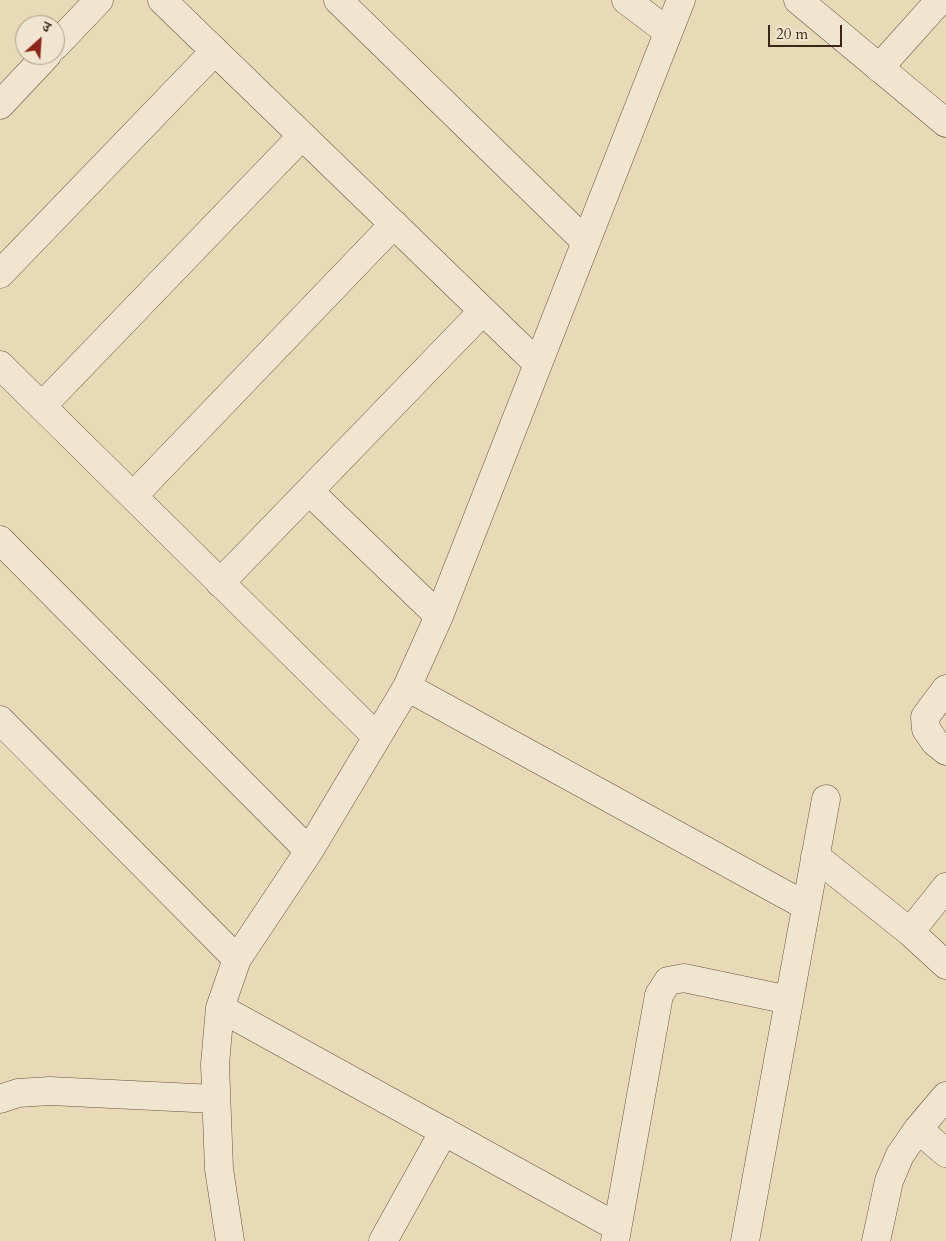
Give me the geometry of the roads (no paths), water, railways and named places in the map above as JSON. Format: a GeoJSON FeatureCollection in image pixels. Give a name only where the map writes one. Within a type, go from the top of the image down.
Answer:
{"type":"FeatureCollection","features":[{"type":"Feature","properties":{"kind":"street"},"geometry":{"type":"LineString","coordinates":[[65,36],[99,0]]}},
{"type":"Feature","properties":{"kind":"street"},"geometry":{"type":"LineString","coordinates":[[162,0],[537,363]]}},
{"type":"Feature","properties":{"kind":"street"},"geometry":{"type":"LineString","coordinates":[[338,0],[585,241]]}},
{"type":"Feature","properties":{"kind":"street"},"geometry":{"type":"LineString","coordinates":[[626,0],[667,31]]}},
{"type":"Feature","properties":{"kind":"street"},"geometry":{"type":"LineString","coordinates":[[230,1241],[219,1169],[215,1064],[220,1008],[237,959],[309,851],[407,687],[439,616],[667,31],[681,0]]}},
{"type":"Feature","properties":{"kind":"street"},"geometry":{"type":"LineString","coordinates":[[798,0],[946,123]]}},
{"type":"Feature","properties":{"kind":"street"},"geometry":{"type":"LineString","coordinates":[[878,68],[940,0]]}},
{"type":"Feature","properties":{"kind":"street"},"geometry":{"type":"LineString","coordinates":[[0,274],[215,51]]}},
{"type":"Feature","properties":{"kind":"street"},"geometry":{"type":"LineString","coordinates":[[0,105],[38,65]]}},
{"type":"Feature","properties":{"kind":"street"},"geometry":{"type":"LineString","coordinates":[[42,406],[302,136]]}},
{"type":"Feature","properties":{"kind":"street"},"geometry":{"type":"LineString","coordinates":[[133,496],[394,224]]}},
{"type":"Feature","properties":{"kind":"street"},"geometry":{"type":"LineString","coordinates":[[220,583],[483,311]]}},
{"type":"Feature","properties":{"kind":"street"},"geometry":{"type":"LineString","coordinates":[[0,365],[377,737]]}},
{"type":"Feature","properties":{"kind":"street"},"geometry":{"type":"LineString","coordinates":[[309,491],[439,616]]}},
{"type":"Feature","properties":{"kind":"street"},"geometry":{"type":"LineString","coordinates":[[0,540],[309,851]]}},
{"type":"Feature","properties":{"kind":"street"},"geometry":{"type":"LineString","coordinates":[[407,687],[806,906]]}},
{"type":"Feature","properties":{"kind":"street"},"geometry":{"type":"LineString","coordinates":[[946,690],[926,717],[926,729],[935,742],[946,751]]}},
{"type":"Feature","properties":{"kind":"street"},"geometry":{"type":"LineString","coordinates":[[0,720],[237,959]]}},
{"type":"Feature","properties":{"kind":"street"},"geometry":{"type":"LineString","coordinates":[[745,1241],[826,799]]}},
{"type":"Feature","properties":{"kind":"street"},"geometry":{"type":"LineString","coordinates":[[815,856],[910,932],[946,965]]}},
{"type":"Feature","properties":{"kind":"street"},"geometry":{"type":"LineString","coordinates":[[910,932],[946,887]]}},
{"type":"Feature","properties":{"kind":"street"},"geometry":{"type":"LineString","coordinates":[[220,1008],[444,1131],[616,1234],[659,995],[668,981],[684,978],[789,1000]]}},
{"type":"Feature","properties":{"kind":"street"},"geometry":{"type":"LineString","coordinates":[[0,1098],[18,1093],[50,1092],[215,1100]]}},
{"type":"Feature","properties":{"kind":"street"},"geometry":{"type":"LineString","coordinates":[[876,1241],[889,1182],[900,1155],[918,1129],[946,1096]]}},
{"type":"Feature","properties":{"kind":"street"},"geometry":{"type":"LineString","coordinates":[[918,1129],[946,1153]]}},
{"type":"Feature","properties":{"kind":"street"},"geometry":{"type":"LineString","coordinates":[[383,1241],[444,1131]]}}]}
